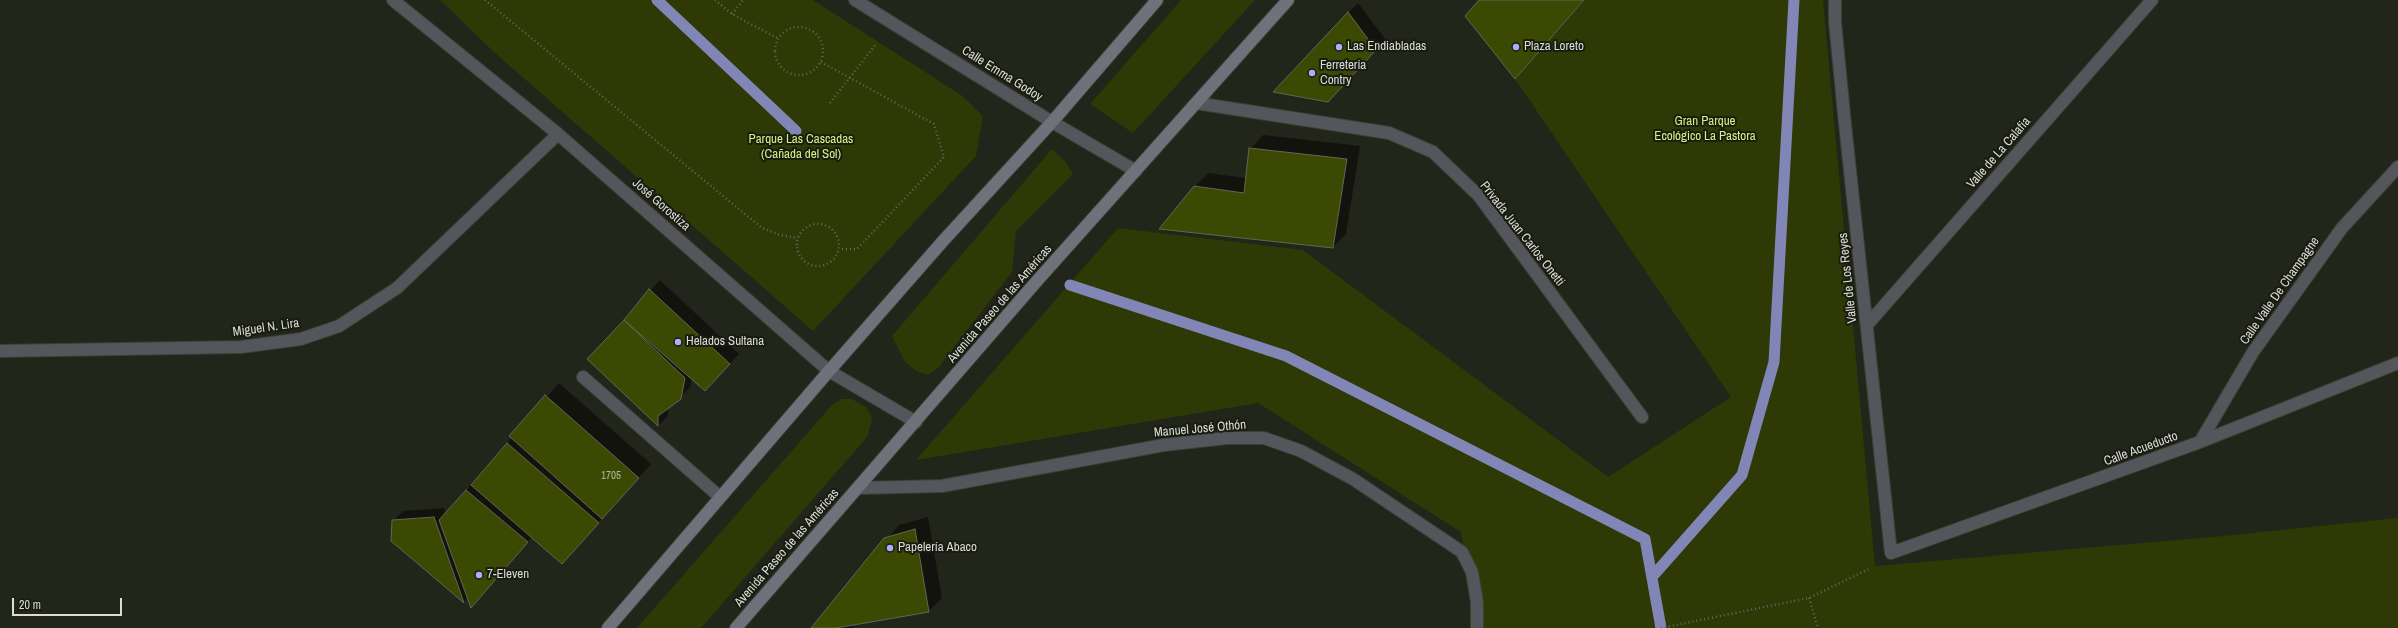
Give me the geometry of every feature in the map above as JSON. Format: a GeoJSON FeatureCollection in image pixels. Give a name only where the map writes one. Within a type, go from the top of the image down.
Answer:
{"type":"FeatureCollection","features":[{"type":"Feature","properties":{"kind":"main road"},"geometry":{"type":"LineString","coordinates":[[608,628],[829,371],[943,241],[1052,122],[1157,0]]}},
{"type":"Feature","properties":{"kind":"main road","name":"Avenida Paseo de las Américas"},"geometry":{"type":"LineString","coordinates":[[736,628],[1036,282],[1288,0]]}},
{"type":"Feature","properties":{"kind":"street","name":"José Gorostiza"},"geometry":{"type":"LineString","coordinates":[[393,0],[558,134],[829,371],[916,422]]}},
{"type":"Feature","properties":{"kind":"street","name":"Calle Emma Godoy"},"geometry":{"type":"LineString","coordinates":[[855,0],[893,22],[1052,122],[1136,171]]}},
{"type":"Feature","properties":{"kind":"street","name":"Valle de Los Reyes"},"geometry":{"type":"LineString","coordinates":[[1835,0],[1835,22],[1891,553]]}},
{"type":"Feature","properties":{"kind":"street","name":"Valle de La Calafia"},"geometry":{"type":"LineString","coordinates":[[1867,325],[2152,0]]}},
{"type":"Feature","properties":{"kind":"street","name":"Privada Juan Carlos Onetti"},"geometry":{"type":"LineString","coordinates":[[1196,103],[1389,133],[1433,152],[1478,196],[1642,417]]}},
{"type":"Feature","properties":{"kind":"street","name":"Miguel N. Lira"},"geometry":{"type":"LineString","coordinates":[[0,351],[241,347],[300,339],[339,326],[397,288],[558,134]]}},
{"type":"Feature","properties":{"kind":"street","name":"Calle Valle De Champagne"},"geometry":{"type":"LineString","coordinates":[[2200,442],[2253,352],[2342,228],[2398,167]]}},
{"type":"Feature","properties":{"kind":"street","name":"Calle Acueducto"},"geometry":{"type":"LineString","coordinates":[[1891,553],[2200,442],[2398,363]]}},
{"type":"Feature","properties":{"kind":"street"},"geometry":{"type":"LineString","coordinates":[[583,377],[720,497]]}},
{"type":"Feature","properties":{"kind":"street","name":"Manuel José Othón"},"geometry":{"type":"LineString","coordinates":[[858,488],[942,486],[1164,445],[1227,438],[1264,438],[1301,451],[1353,479],[1462,552],[1472,572],[1476,602],[1477,628]]}},
{"type":"Feature","properties":{"kind":"path"},"geometry":{"type":"LineString","coordinates":[[485,0],[762,228],[780,236],[798,238]]}},
{"type":"Feature","properties":{"kind":"path"},"geometry":{"type":"LineString","coordinates":[[715,0],[732,14],[779,39]]}},
{"type":"Feature","properties":{"kind":"path"},"geometry":{"type":"LineString","coordinates":[[732,14],[743,0]]}},
{"type":"Feature","properties":{"kind":"path"},"geometry":{"type":"LineString","coordinates":[[830,103],[893,22]]}},
{"type":"Feature","properties":{"kind":"path"},"geometry":{"type":"LineString","coordinates":[[799,27],[814,33],[822,46],[820,62],[816,68],[803,75],[788,73],[777,62],[775,46],[784,33],[799,27]]}},
{"type":"Feature","properties":{"kind":"path"},"geometry":{"type":"LineString","coordinates":[[820,62],[934,124],[944,157],[857,249],[840,249]]}},
{"type":"Feature","properties":{"kind":"path"},"geometry":{"type":"LineString","coordinates":[[820,224],[827,226],[837,235],[840,249],[833,261],[821,267],[813,266],[801,259],[797,246],[798,238],[807,227],[820,224]]}},
{"type":"Feature","properties":{"kind":"path"},"geometry":{"type":"LineString","coordinates":[[1661,628],[1809,598],[1873,567],[1891,553]]}},
{"type":"Feature","properties":{"kind":"path"},"geometry":{"type":"LineString","coordinates":[[1809,598],[1818,628]]}},
{"type":"Feature","properties":{"kind":"green space","name":"Parque Las Cascadas (Cañada del Sol)"},"geometry":{"type":"Polygon","coordinates":[[[440,0],[813,0],[961,95],[983,116],[976,156],[813,331],[495,53],[440,0]]]}},
{"type":"Feature","properties":{"kind":"green space"},"geometry":{"type":"Polygon","coordinates":[[[1181,0],[1255,0],[1133,133],[1090,104],[1181,0]]]}},
{"type":"Feature","properties":{"kind":"green space","name":"Gran Parque Ecológico La Pastora"},"geometry":{"type":"Polygon","coordinates":[[[1585,0],[1823,0],[1875,566],[2223,536],[2398,518],[2398,628],[1476,628],[1461,532],[1258,403],[916,460],[1118,228],[1303,250],[1608,477],[1731,397],[1515,79],[1585,0]]]}},
{"type":"Feature","properties":{"kind":"green space"},"geometry":{"type":"Polygon","coordinates":[[[1052,149],[1064,160],[1073,174],[1016,231],[1012,272],[939,367],[928,375],[916,371],[905,362],[892,336],[1052,149]]]}},
{"type":"Feature","properties":{"kind":"green space"},"geometry":{"type":"Polygon","coordinates":[[[841,399],[852,399],[866,407],[872,418],[868,436],[701,628],[637,628],[832,405],[841,399]]]}},
{"type":"Feature","properties":{"kind":"building","name":"Plaza Loreto"},"geometry":{"type":"Polygon","coordinates":[[[1479,0],[1584,0],[1515,79],[1465,16],[1479,0]]]}},
{"type":"Feature","properties":{"kind":"building"},"geometry":{"type":"Polygon","coordinates":[[[1348,12],[1376,50],[1328,102],[1273,92],[1348,12]]]}},
{"type":"Feature","properties":{"kind":"building"},"geometry":{"type":"Polygon","coordinates":[[[1249,148],[1347,159],[1333,248],[1159,229],[1194,186],[1244,193],[1249,148]]]}},
{"type":"Feature","properties":{"kind":"building","name":"Helados Sultana"},"geometry":{"type":"Polygon","coordinates":[[[649,289],[730,364],[705,391],[624,320],[649,289]]]}},
{"type":"Feature","properties":{"kind":"building"},"geometry":{"type":"Polygon","coordinates":[[[624,320],[685,378],[681,399],[658,416],[658,426],[587,359],[624,320]]]}},
{"type":"Feature","properties":{"kind":"building"},"geometry":{"type":"Polygon","coordinates":[[[545,395],[639,478],[602,519],[509,436],[545,395]]]}},
{"type":"Feature","properties":{"kind":"building"},"geometry":{"type":"Polygon","coordinates":[[[507,443],[599,523],[562,564],[471,485],[507,443]]]}},
{"type":"Feature","properties":{"kind":"building","name":"7-Eleven"},"geometry":{"type":"Polygon","coordinates":[[[466,490],[528,542],[471,608],[439,520],[466,490]]]}},
{"type":"Feature","properties":{"kind":"building"},"geometry":{"type":"Polygon","coordinates":[[[434,517],[464,603],[391,541],[392,520],[434,517]]]}},
{"type":"Feature","properties":{"kind":"building"},"geometry":{"type":"Polygon","coordinates":[[[915,529],[929,612],[836,628],[811,628],[884,538],[915,529]]]}},
{"type":"Feature","properties":{"kind":"waterway"},"geometry":{"type":"LineString","coordinates":[[657,0],[796,131]]}},
{"type":"Feature","properties":{"kind":"waterway"},"geometry":{"type":"LineString","coordinates":[[1652,577],[1742,475],[1774,362],[1794,0]]}},
{"type":"Feature","properties":{"kind":"waterway"},"geometry":{"type":"LineString","coordinates":[[1070,285],[1286,356],[1645,539],[1661,628]]}},
{"type":"Feature","properties":{"kind":"place","name":"Las Endiabladas"},"geometry":{"type":"Point","coordinates":[1339,47]}},
{"type":"Feature","properties":{"kind":"place","name":"Plaza Loreto"},"geometry":{"type":"Point","coordinates":[1516,47]}},
{"type":"Feature","properties":{"kind":"place","name":"Ferreteria Contry"},"geometry":{"type":"Point","coordinates":[1312,73]}},
{"type":"Feature","properties":{"kind":"place","name":"Helados Sultana"},"geometry":{"type":"Point","coordinates":[678,342]}},
{"type":"Feature","properties":{"kind":"place","name":"Papelería Abaco"},"geometry":{"type":"Point","coordinates":[890,548]}},
{"type":"Feature","properties":{"kind":"place","name":"7-Eleven"},"geometry":{"type":"Point","coordinates":[479,575]}}]}
